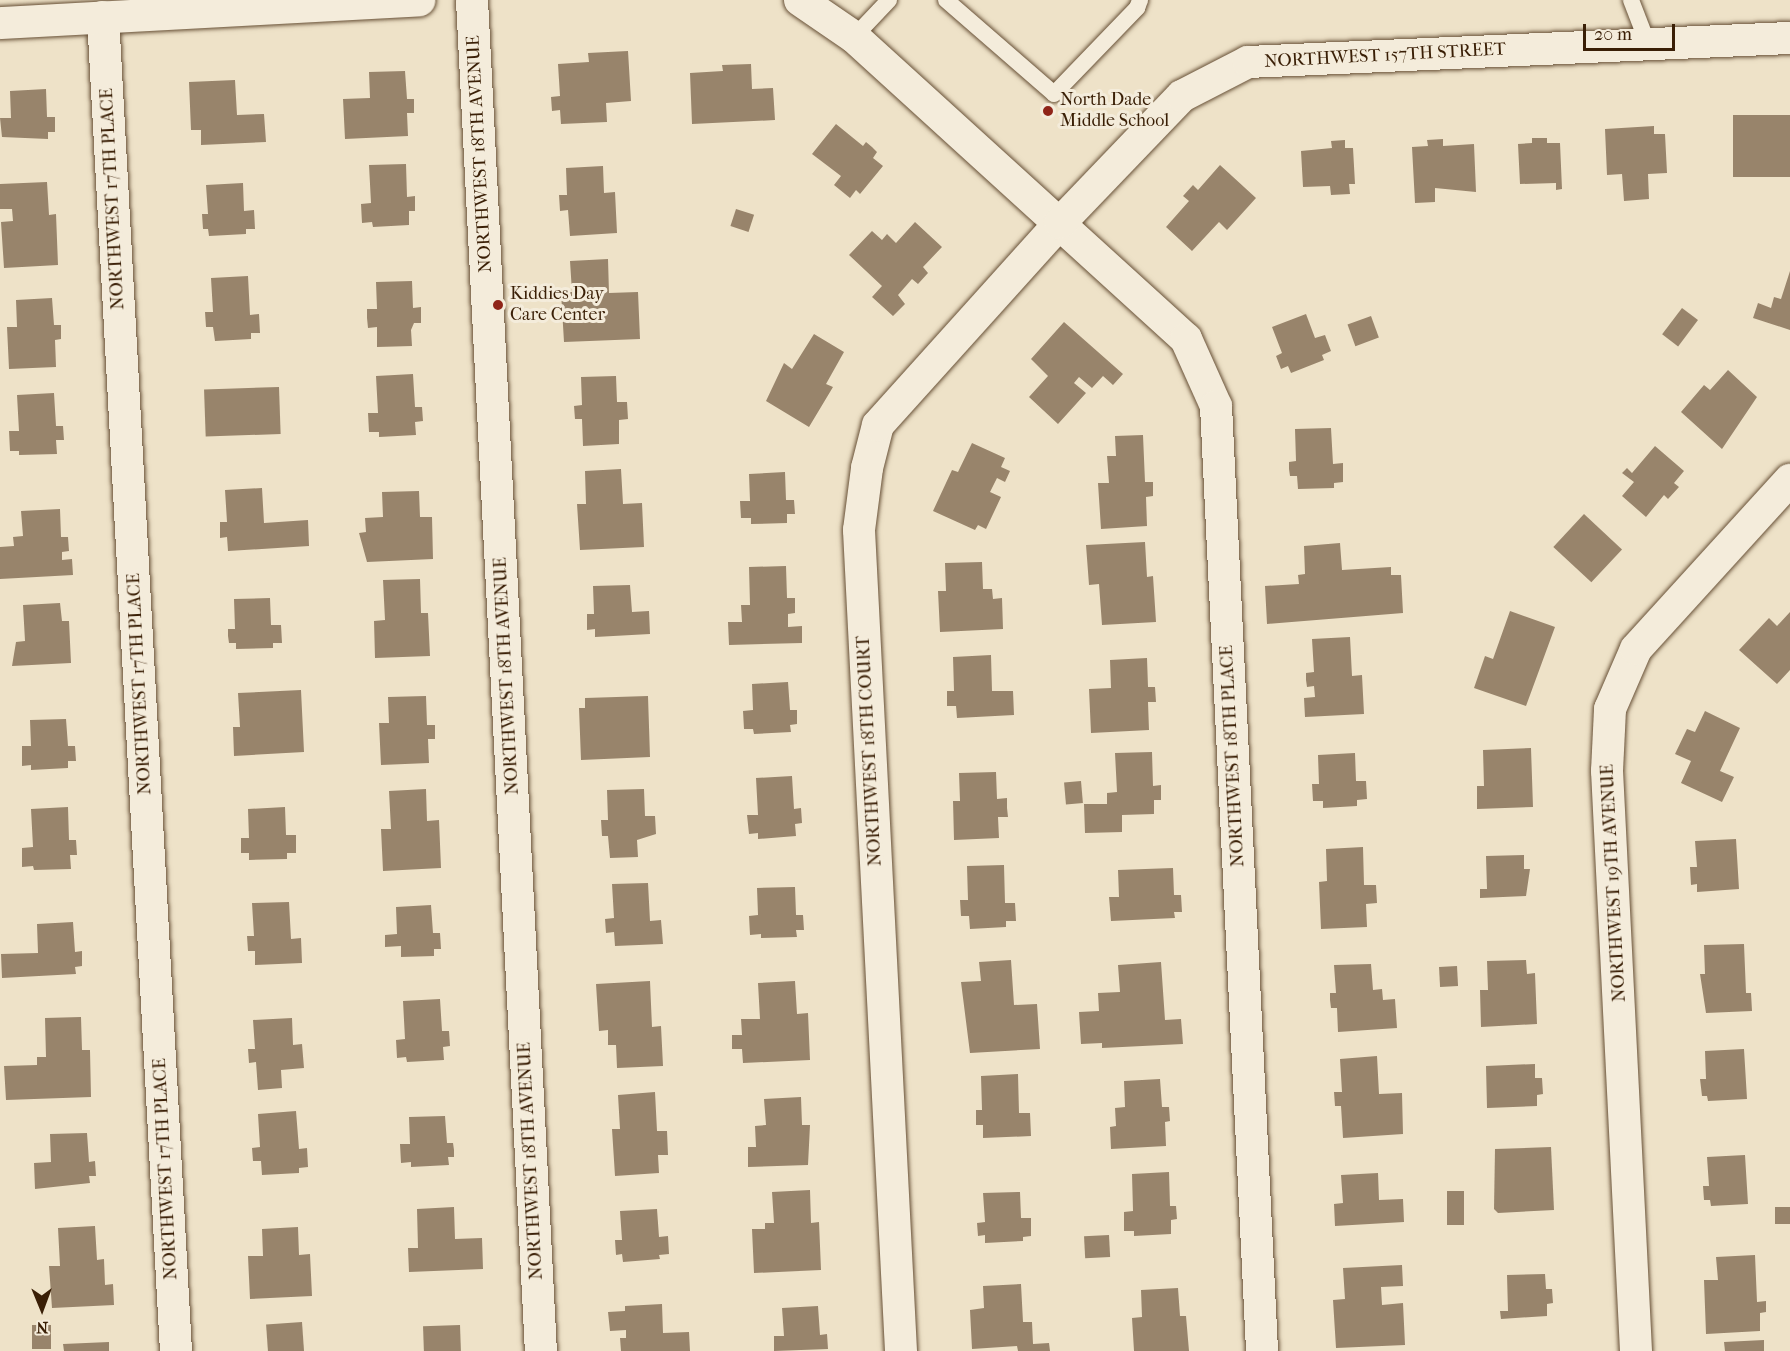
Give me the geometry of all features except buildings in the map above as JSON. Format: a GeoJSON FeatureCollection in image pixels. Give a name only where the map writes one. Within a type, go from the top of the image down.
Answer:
{"type":"FeatureCollection","features":[{"type":"Feature","properties":{"kind":"street"},"geometry":{"type":"LineString","coordinates":[[0,23],[419,0]]}},
{"type":"Feature","properties":{"kind":"street","name":"NORTHWEST 18TH AVENUE"},"geometry":{"type":"LineString","coordinates":[[472,0],[541,1351]]}},
{"type":"Feature","properties":{"kind":"street"},"geometry":{"type":"LineString","coordinates":[[800,0],[854,37],[1060,223]]}},
{"type":"Feature","properties":{"kind":"street","name":"NORTHWEST 17TH PLACE"},"geometry":{"type":"LineString","coordinates":[[104,17],[176,1351]]}},
{"type":"Feature","properties":{"kind":"street","name":"NORTHWEST 157TH STREET"},"geometry":{"type":"LineString","coordinates":[[1060,223],[1182,96],[1248,62],[1790,38]]}},
{"type":"Feature","properties":{"kind":"street","name":"NORTHWEST 18TH COURT"},"geometry":{"type":"LineString","coordinates":[[901,1351],[859,530],[867,468],[878,425],[1060,223]]}},
{"type":"Feature","properties":{"kind":"street","name":"NORTHWEST 18TH PLACE"},"geometry":{"type":"LineString","coordinates":[[1060,223],[1186,339],[1216,406],[1263,1351]]}},
{"type":"Feature","properties":{"kind":"street","name":"NORTHWEST 19TH AVENUE"},"geometry":{"type":"LineString","coordinates":[[1636,1351],[1607,771],[1610,709],[1636,649],[1790,480]]}},
{"type":"Feature","properties":{"kind":"lane"},"geometry":{"type":"LineString","coordinates":[[854,37],[889,0]]}},
{"type":"Feature","properties":{"kind":"lane"},"geometry":{"type":"LineString","coordinates":[[945,0],[1054,94],[1137,8],[1140,0]]}},
{"type":"Feature","properties":{"kind":"lane"},"geometry":{"type":"LineString","coordinates":[[1631,0],[1648,44]]}},
{"type":"Feature","properties":{"kind":"place","name":"North Dade Middle School"},"geometry":{"type":"Point","coordinates":[1048,111]}},
{"type":"Feature","properties":{"kind":"place","name":"Kiddies Day Care Center"},"geometry":{"type":"Point","coordinates":[498,305]}}]}
